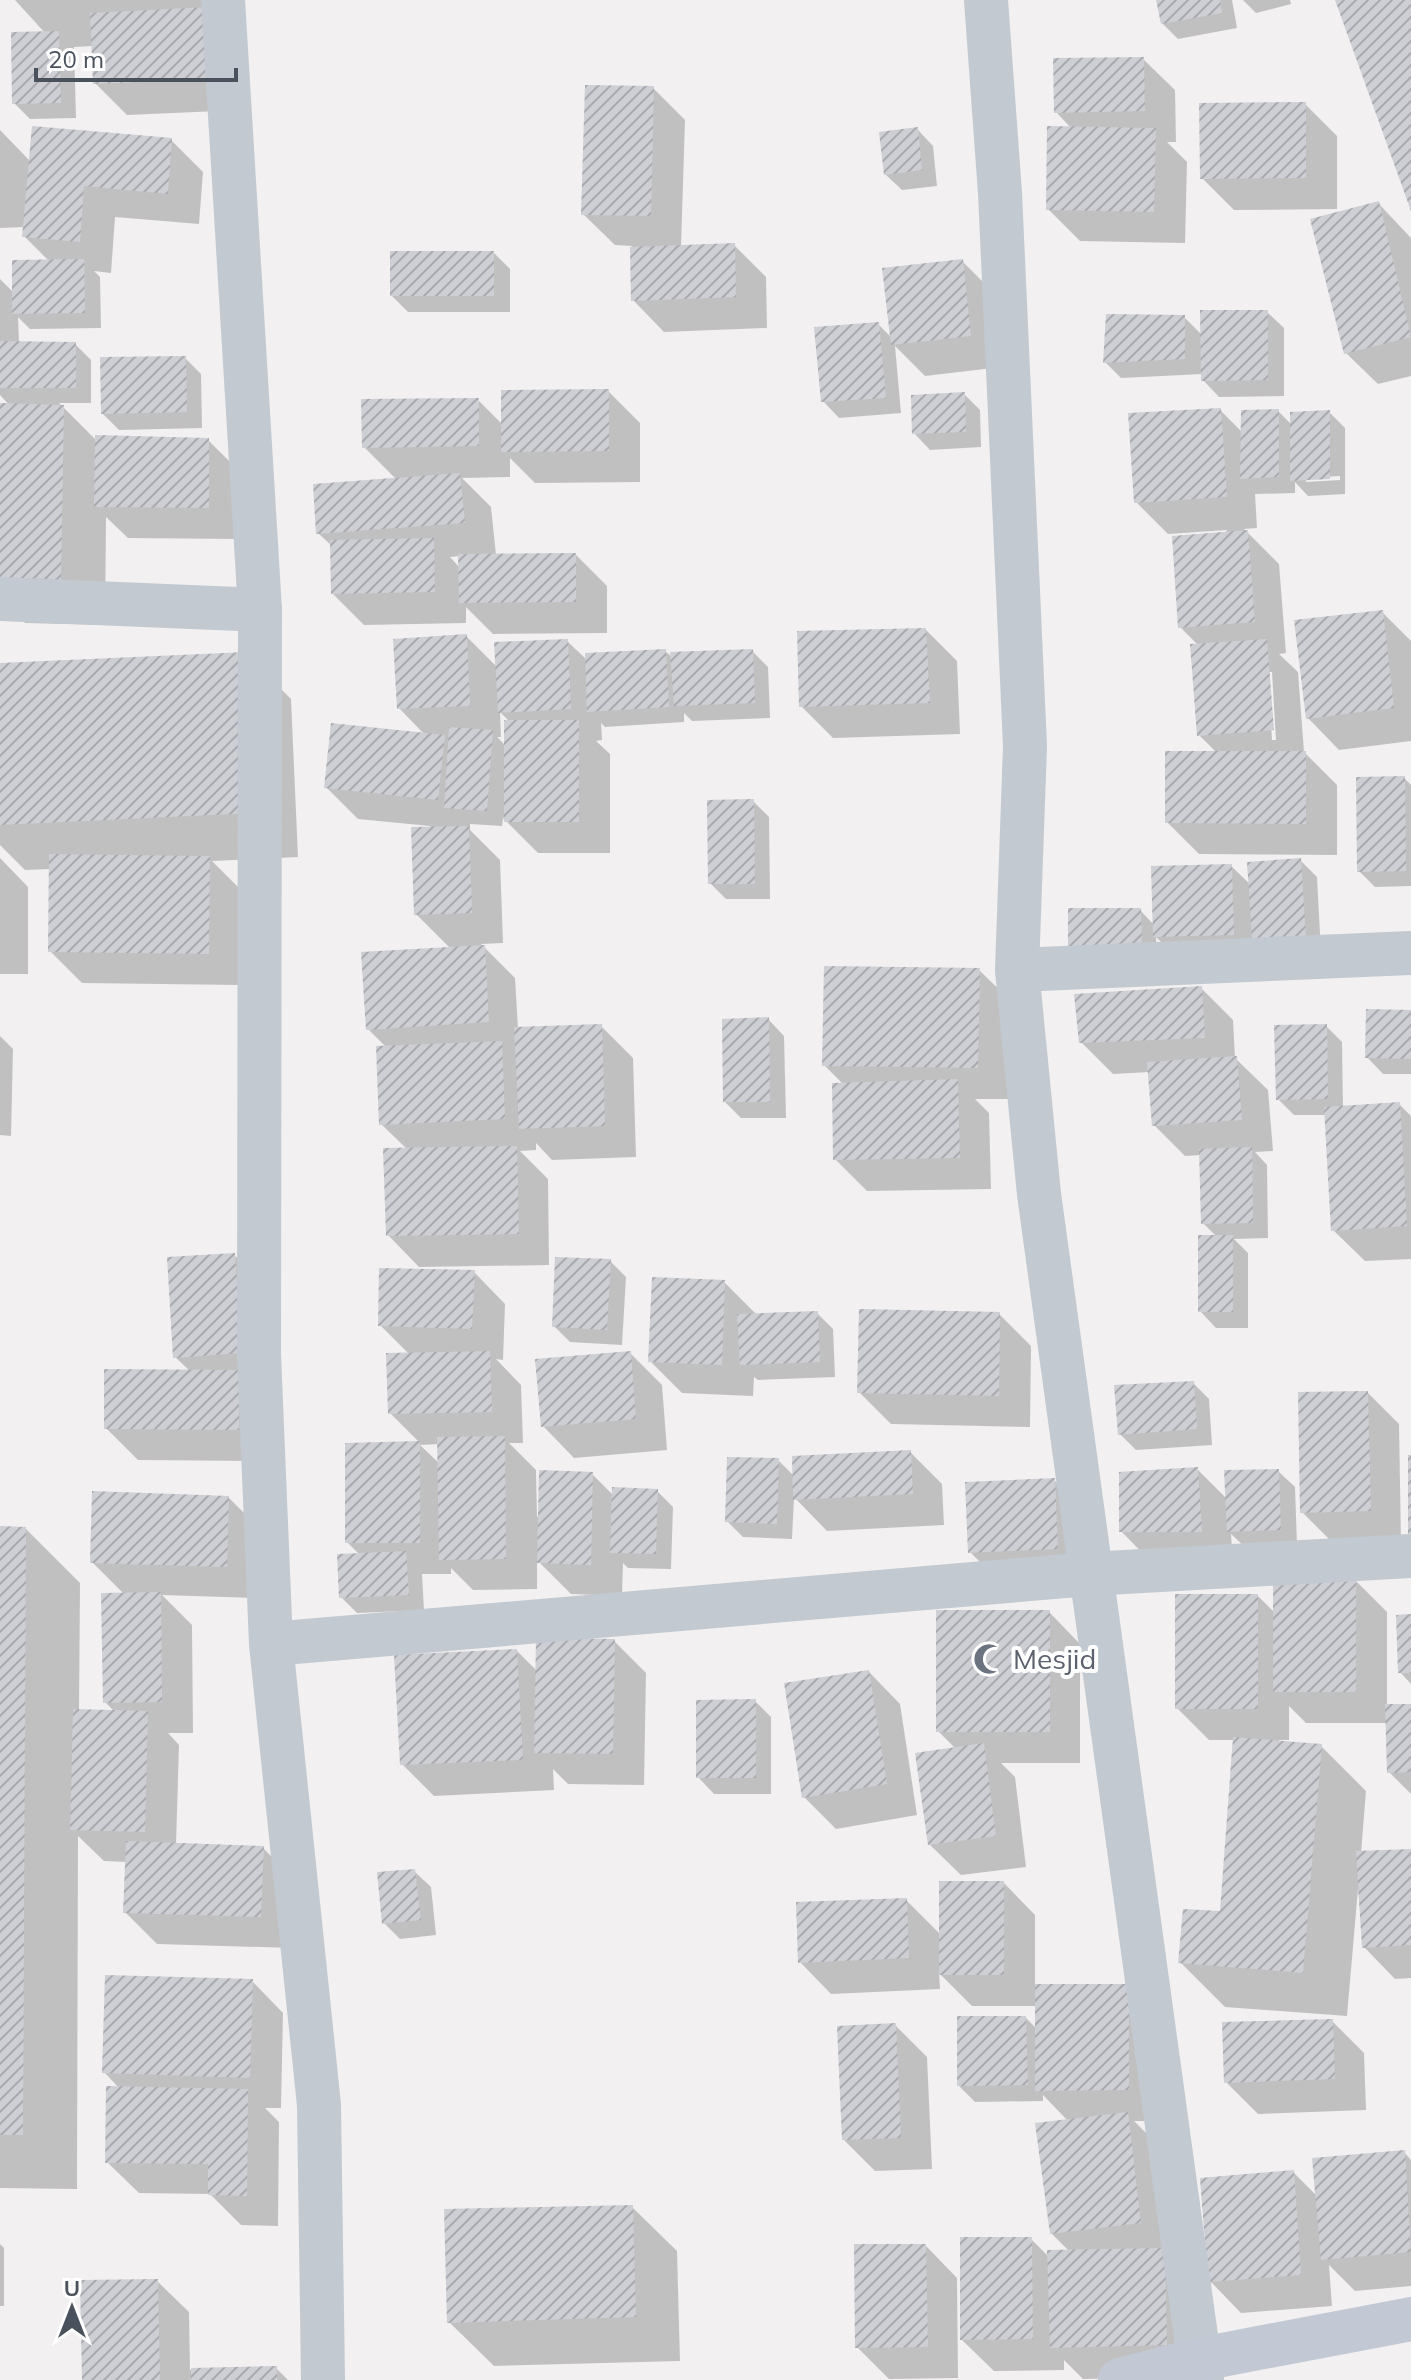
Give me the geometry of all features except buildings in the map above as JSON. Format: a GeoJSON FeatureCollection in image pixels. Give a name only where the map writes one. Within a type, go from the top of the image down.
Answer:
{"type":"FeatureCollection","features":[{"type":"Feature","properties":{"kind":"main road"},"geometry":{"type":"LineString","coordinates":[[1120,2380],[1202,2370],[1411,2319]]}},
{"type":"Feature","properties":{"kind":"street"},"geometry":{"type":"LineString","coordinates":[[223,0],[260,610],[259,1354],[271,1644],[319,2105],[323,2380]]}},
{"type":"Feature","properties":{"kind":"street"},"geometry":{"type":"LineString","coordinates":[[986,0],[1000,193],[1025,746],[1017,970],[1039,1194],[1089,1574],[1202,2370]]}},
{"type":"Feature","properties":{"kind":"street"},"geometry":{"type":"LineString","coordinates":[[0,599],[260,610]]}},
{"type":"Feature","properties":{"kind":"street"},"geometry":{"type":"LineString","coordinates":[[1017,970],[1411,953]]}},
{"type":"Feature","properties":{"kind":"street"},"geometry":{"type":"LineString","coordinates":[[271,1644],[1089,1574],[1411,1556]]}},
{"type":"Feature","properties":{"kind":"place","name":"Mesjid"},"geometry":{"type":"Point","coordinates":[989,1659]}}]}
